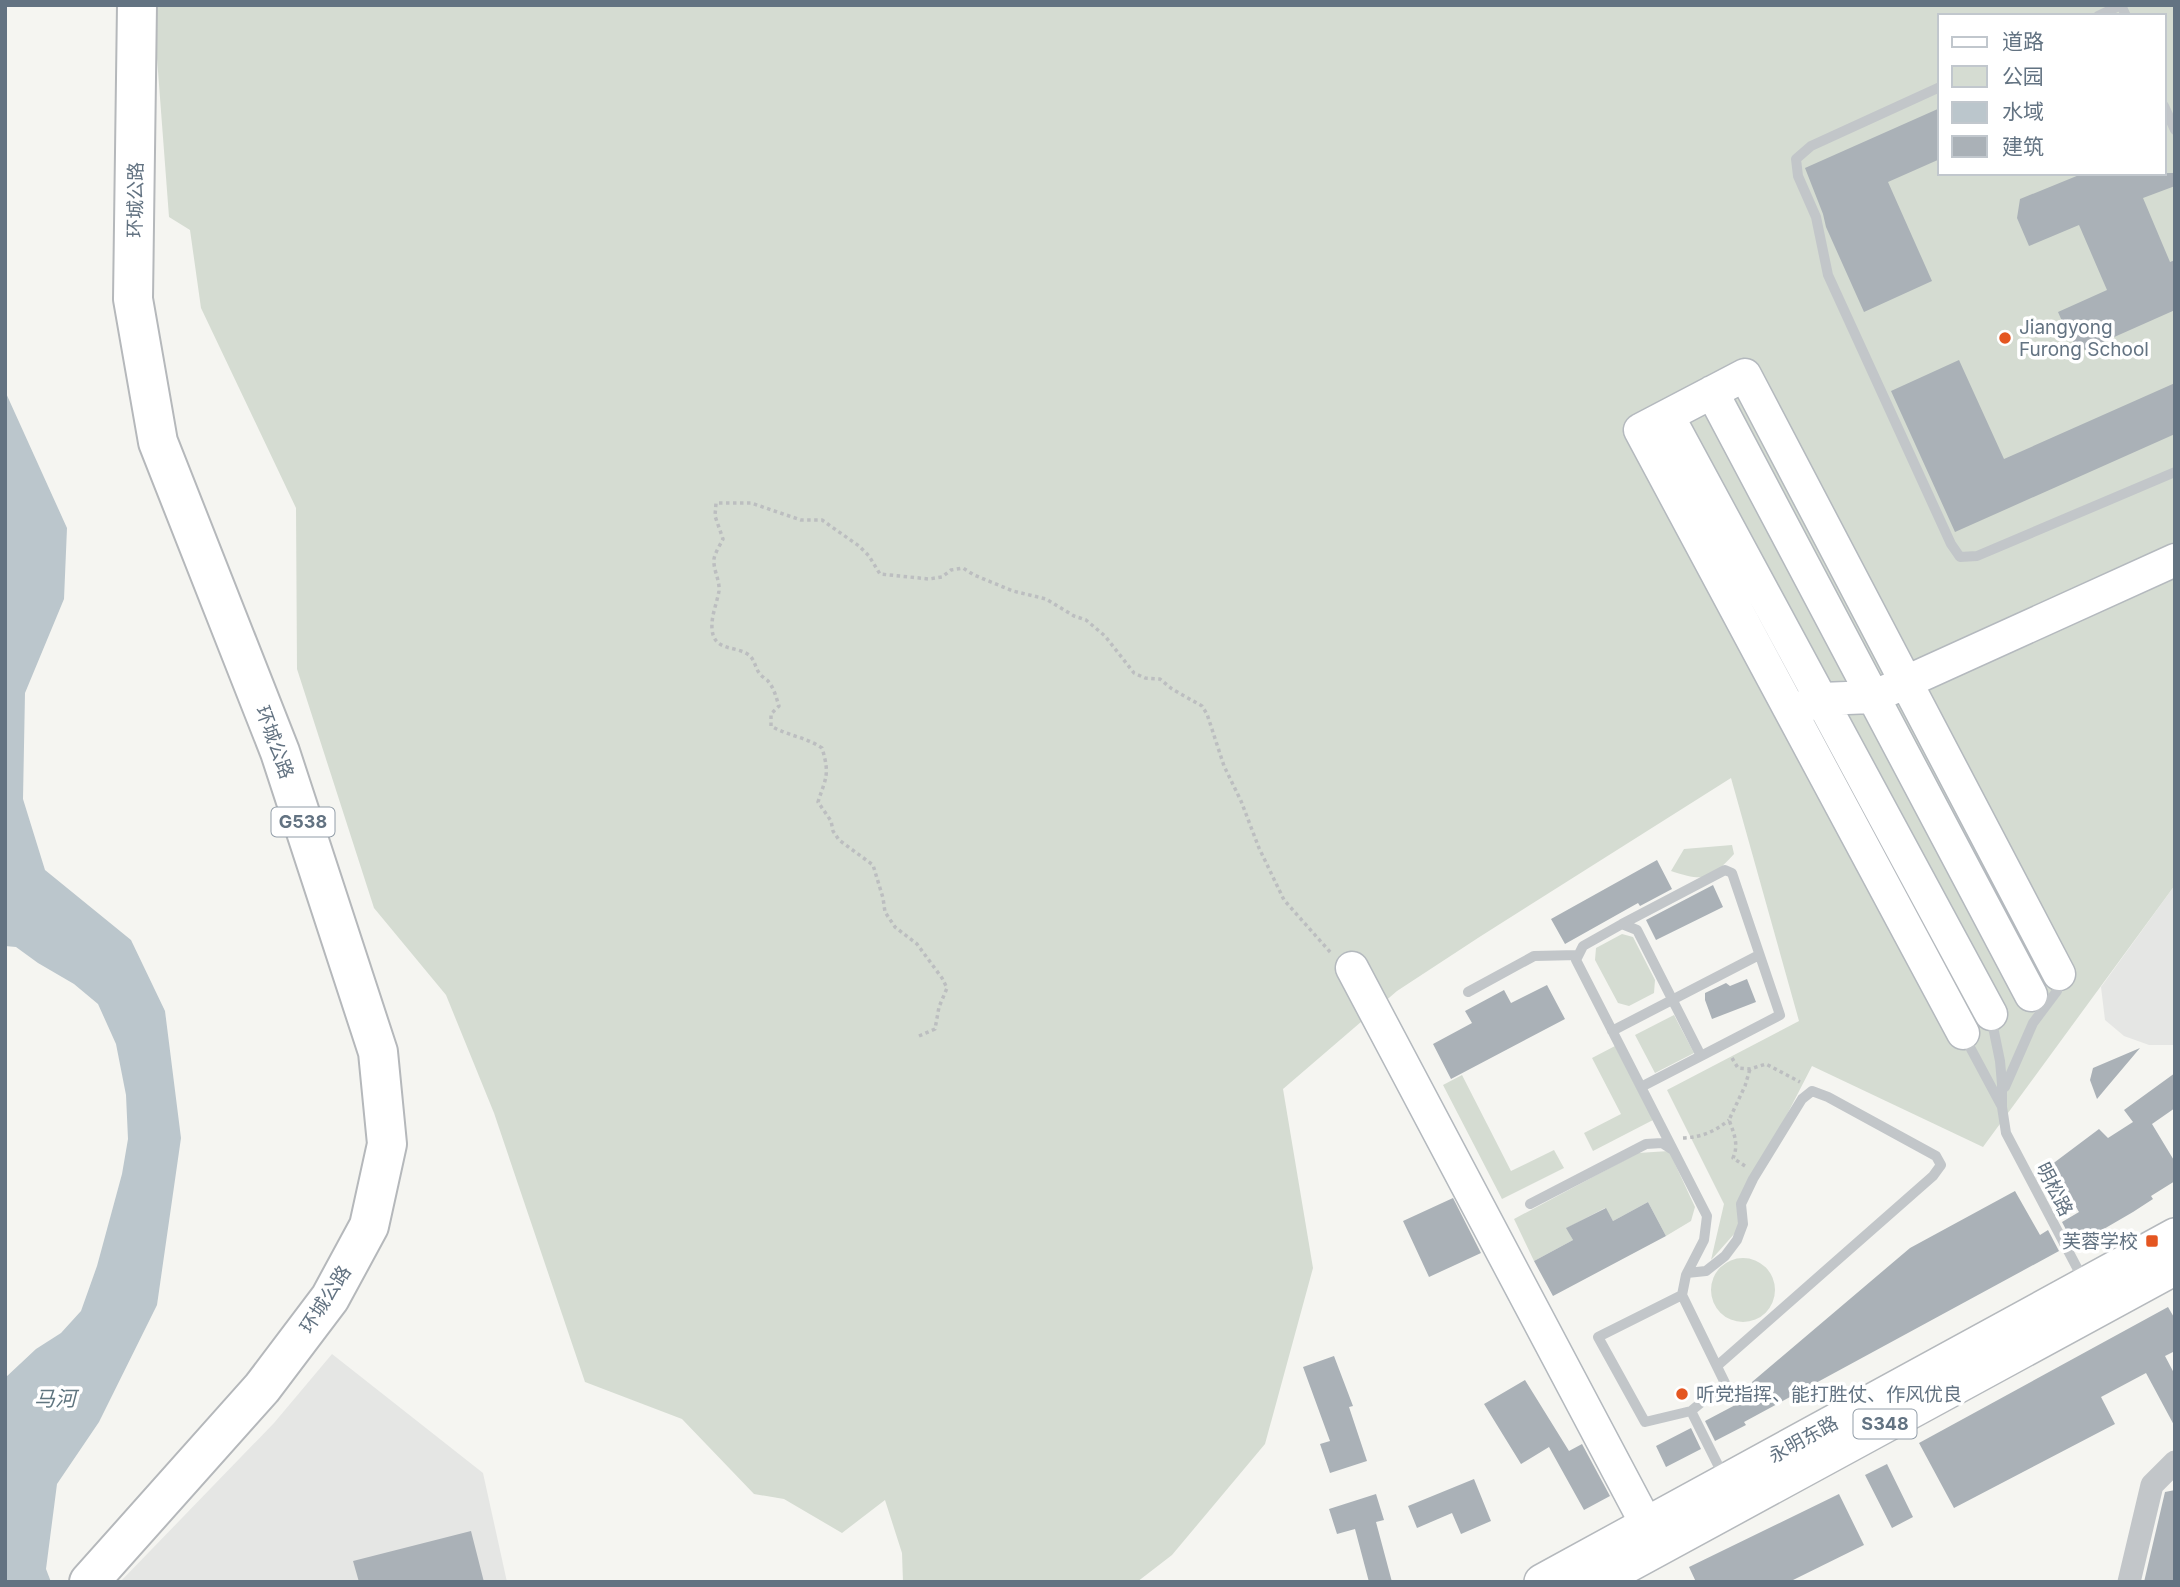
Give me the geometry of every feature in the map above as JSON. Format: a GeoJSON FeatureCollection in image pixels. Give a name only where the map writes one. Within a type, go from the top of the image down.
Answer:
{"type":"FeatureCollection","features":[{"type":"Feature","properties":{"kind":"highway","name":"环城公路"},"geometry":{"type":"LineString","coordinates":[[98,1572],[262,1388],[330,1298],[369,1226],[387,1143],[378,1052],[280,752],[158,442],[133,299],[137,5]]}},
{"type":"Feature","properties":{"kind":"main road"},"geometry":{"type":"LineString","coordinates":[[1962,1033],[1640,430],[1674,427],[1712,392],[1745,375],[2059,974]]}},
{"type":"Feature","properties":{"kind":"main road"},"geometry":{"type":"LineString","coordinates":[[1712,392],[2031,995]]}},
{"type":"Feature","properties":{"kind":"main road"},"geometry":{"type":"LineString","coordinates":[[1674,427],[1692,476],[1700,543]]}},
{"type":"Feature","properties":{"kind":"main road"},"geometry":{"type":"LineString","coordinates":[[1674,427],[1991,1014]]}},
{"type":"Feature","properties":{"kind":"main road"},"geometry":{"type":"LineString","coordinates":[[1785,451],[1800,538],[1810,576]]}},
{"type":"Feature","properties":{"kind":"main road"},"geometry":{"type":"LineString","coordinates":[[1791,713],[1821,699],[1873,697],[2175,559]]}},
{"type":"Feature","properties":{"kind":"main road"},"geometry":{"type":"LineString","coordinates":[[1997,932],[2018,896]]}},
{"type":"Feature","properties":{"kind":"main road"},"geometry":{"type":"LineString","coordinates":[[1352,968],[1653,1536]]}},
{"type":"Feature","properties":{"kind":"main road","name":"永明东路"},"geometry":{"type":"LineString","coordinates":[[1596,1582],[1726,1481],[2175,1236]]}},
{"type":"Feature","properties":{"kind":"main road","name":"永明东路"},"geometry":{"type":"LineString","coordinates":[[1542,1582],[1653,1536],[2175,1267]]}},
{"type":"Feature","properties":{"kind":"street"},"geometry":{"type":"LineString","coordinates":[[2129,1582],[2152,1485],[2175,1462]]}},
{"type":"Feature","properties":{"kind":"lane"},"geometry":{"type":"LineString","coordinates":[[2102,14],[2121,5],[2125,14]]}},
{"type":"Feature","properties":{"kind":"lane"},"geometry":{"type":"LineString","coordinates":[[1938,88],[1811,146],[1796,159],[1798,176],[1816,217],[1828,275],[1951,544],[1960,557],[1977,556],[2175,472]]}},
{"type":"Feature","properties":{"kind":"lane"},"geometry":{"type":"LineString","coordinates":[[2166,110],[2175,130]]}},
{"type":"Feature","properties":{"kind":"lane"},"geometry":{"type":"LineString","coordinates":[[1641,1087],[1780,1015],[1732,873],[1725,870],[1583,946],[1576,960],[1707,1216],[1704,1240],[1687,1273],[1682,1295],[1725,1383],[1691,1411],[1645,1422],[1598,1337],[1682,1295]]}},
{"type":"Feature","properties":{"kind":"lane"},"geometry":{"type":"LineString","coordinates":[[1622,924],[1637,930],[1700,1056]]}},
{"type":"Feature","properties":{"kind":"lane"},"geometry":{"type":"LineString","coordinates":[[1468,992],[1534,956],[1578,955]]}},
{"type":"Feature","properties":{"kind":"lane"},"geometry":{"type":"LineString","coordinates":[[1612,1031],[1759,955]]}},
{"type":"Feature","properties":{"kind":"lane"},"geometry":{"type":"LineString","coordinates":[[2029,1031],[2057,991],[2059,974]]}},
{"type":"Feature","properties":{"kind":"lane"},"geometry":{"type":"LineString","coordinates":[[2002,1102],[2009,1077],[2029,1031],[2034,1011],[2031,995]]}},
{"type":"Feature","properties":{"kind":"lane","name":"明松路"},"geometry":{"type":"LineString","coordinates":[[1991,1014],[2000,1061],[2006,1133],[2086,1284]]}},
{"type":"Feature","properties":{"kind":"lane","name":"明松路"},"geometry":{"type":"LineString","coordinates":[[1962,1033],[2002,1102]]}},
{"type":"Feature","properties":{"kind":"lane"},"geometry":{"type":"LineString","coordinates":[[1687,1273],[1706,1271],[1726,1256],[1737,1240],[1743,1224],[1741,1204],[1802,1100],[1812,1091],[1828,1097],[1936,1156],[1941,1165],[1933,1176],[1717,1366]]}},
{"type":"Feature","properties":{"kind":"lane"},"geometry":{"type":"LineString","coordinates":[[1530,1204],[1646,1144],[1670,1145]]}},
{"type":"Feature","properties":{"kind":"lane"},"geometry":{"type":"LineString","coordinates":[[1691,1411],[1726,1481]]}},
{"type":"Feature","properties":{"kind":"path"},"geometry":{"type":"LineString","coordinates":[[919,1036],[935,1029],[939,1007],[947,988],[942,978],[917,944],[895,927],[885,912],[873,865],[839,839],[833,831],[831,821],[818,802],[827,782],[822,748],[809,739],[786,734],[771,726],[771,715],[779,706],[768,681],[760,674],[748,654],[722,647],[715,638],[712,629],[719,579],[714,558],[723,539],[717,527],[716,503],[751,503],[802,520],[822,520],[859,546],[869,556],[880,575],[929,579],[963,568],[987,581],[1057,604],[1095,627],[1134,673],[1145,678],[1160,679],[1202,706],[1224,766],[1284,900],[1337,958],[1352,968]]}},
{"type":"Feature","properties":{"kind":"path"},"geometry":{"type":"LineString","coordinates":[[1723,1044],[1738,1068],[1750,1069],[1766,1064],[1809,1086],[1812,1091]]}},
{"type":"Feature","properties":{"kind":"path"},"geometry":{"type":"LineString","coordinates":[[1670,1145],[1715,1132],[1729,1120],[1750,1069]]}},
{"type":"Feature","properties":{"kind":"path"},"geometry":{"type":"LineString","coordinates":[[1729,1120],[1736,1136],[1736,1152],[1733,1158],[1759,1171]]}},
{"type":"Feature","properties":{"kind":"shaded area"},"geometry":{"type":"Polygon","coordinates":[[[2175,885],[2175,1045],[2149,1045],[2124,1036],[2105,1020],[2101,987],[2175,885]]]}},
{"type":"Feature","properties":{"kind":"shaded area"},"geometry":{"type":"Polygon","coordinates":[[[332,1354],[483,1473],[507,1582],[120,1582],[274,1423],[332,1354]]]}},
{"type":"Feature","properties":{"kind":"green space"},"geometry":{"type":"Polygon","coordinates":[[[153,5],[2175,5],[2175,885],[1983,1147],[1812,1066],[1741,1204],[1743,1224],[1711,1260],[1724,1204],[1667,1090],[1799,1021],[1731,778],[1397,991],[1283,1089],[1313,1268],[1265,1444],[1172,1555],[1137,1582],[903,1582],[902,1553],[885,1500],[842,1533],[784,1499],[754,1494],[682,1419],[585,1382],[494,1113],[446,995],[374,908],[297,669],[296,508],[201,308],[190,230],[169,217],[153,5]]]}},
{"type":"Feature","properties":{"kind":"green space"},"geometry":{"type":"Polygon","coordinates":[[[1732,845],[1734,854],[1712,874],[1692,877],[1671,871],[1684,849],[1732,845]]]}},
{"type":"Feature","properties":{"kind":"green space"},"geometry":{"type":"Polygon","coordinates":[[[1622,934],[1633,937],[1655,980],[1654,993],[1629,1006],[1618,1003],[1595,960],[1596,948],[1622,934]]]}},
{"type":"Feature","properties":{"kind":"green space"},"geometry":{"type":"Polygon","coordinates":[[[1674,1015],[1694,1053],[1655,1073],[1635,1035],[1674,1015]]]}},
{"type":"Feature","properties":{"kind":"green space"},"geometry":{"type":"Polygon","coordinates":[[[1615,1046],[1653,1120],[1593,1151],[1584,1133],[1621,1114],[1592,1058],[1615,1046]]]}},
{"type":"Feature","properties":{"kind":"green space"},"geometry":{"type":"Polygon","coordinates":[[[1462,1075],[1511,1171],[1554,1150],[1564,1168],[1502,1199],[1443,1085],[1462,1075]]]}},
{"type":"Feature","properties":{"kind":"green space"},"geometry":{"type":"Polygon","coordinates":[[[1669,1151],[1695,1207],[1691,1221],[1666,1236],[1648,1202],[1613,1221],[1605,1208],[1567,1228],[1573,1240],[1534,1261],[1514,1219],[1638,1153],[1669,1151]]]}},
{"type":"Feature","properties":{"kind":"green space"},"geometry":{"type":"Polygon","coordinates":[[[1743,1258],[1761,1264],[1769,1272],[1775,1290],[1769,1308],[1761,1316],[1743,1322],[1725,1316],[1717,1308],[1711,1290],[1717,1272],[1725,1264],[1743,1258]]]}},
{"type":"Feature","properties":{"kind":"water","name":"马河"},"geometry":{"type":"Polygon","coordinates":[[[5,391],[67,528],[64,599],[25,693],[23,799],[45,870],[131,940],[165,1011],[181,1138],[157,1305],[99,1422],[57,1484],[46,1569],[51,1582],[5,1582],[5,1378],[36,1349],[61,1333],[81,1311],[97,1266],[122,1174],[128,1139],[126,1095],[116,1044],[98,1004],[74,984],[16,947],[5,946],[5,391]]]}},
{"type":"Feature","properties":{"kind":"building"},"geometry":{"type":"Polygon","coordinates":[[[1938,109],[1938,160],[1888,182],[1932,281],[1864,312],[1826,227],[1805,168],[1938,109]]]}},
{"type":"Feature","properties":{"kind":"building"},"geometry":{"type":"Polygon","coordinates":[[[2175,173],[2175,186],[2143,198],[2170,262],[2175,260],[2175,310],[2085,350],[2070,339],[2058,312],[2107,290],[2079,225],[2029,246],[2017,218],[2020,199],[2079,175],[2175,173]]]}},
{"type":"Feature","properties":{"kind":"building"},"geometry":{"type":"Polygon","coordinates":[[[1959,360],[2004,459],[2175,383],[2175,434],[1955,532],[1891,391],[1959,360]]]}},
{"type":"Feature","properties":{"kind":"building"},"geometry":{"type":"Polygon","coordinates":[[[1657,860],[1672,889],[1640,906],[1638,903],[1565,944],[1551,919],[1657,860]]]}},
{"type":"Feature","properties":{"kind":"building"},"geometry":{"type":"Polygon","coordinates":[[[1713,885],[1723,907],[1656,940],[1646,920],[1713,885]]]}},
{"type":"Feature","properties":{"kind":"building"},"geometry":{"type":"Polygon","coordinates":[[[1747,979],[1756,1002],[1712,1019],[1705,993],[1726,983],[1730,986],[1747,979]]]}},
{"type":"Feature","properties":{"kind":"building"},"geometry":{"type":"Polygon","coordinates":[[[1547,985],[1565,1019],[1451,1079],[1433,1044],[1472,1023],[1465,1011],[1504,990],[1511,1003],[1547,985]]]}},
{"type":"Feature","properties":{"kind":"building"},"geometry":{"type":"Polygon","coordinates":[[[2140,1048],[2097,1099],[2090,1080],[2093,1068],[2140,1048]]]}},
{"type":"Feature","properties":{"kind":"building"},"geometry":{"type":"Polygon","coordinates":[[[2175,1073],[2175,1108],[2152,1124],[2175,1162],[2175,1181],[2151,1196],[2153,1199],[2133,1212],[2078,1244],[2077,1241],[2073,1243],[2062,1222],[2079,1212],[2051,1165],[2099,1129],[2108,1138],[2133,1122],[2124,1110],[2175,1073]]]}},
{"type":"Feature","properties":{"kind":"building"},"geometry":{"type":"Polygon","coordinates":[[[2015,1191],[2040,1235],[2048,1230],[2059,1251],[1744,1422],[1746,1425],[1715,1441],[1705,1421],[1758,1393],[1752,1382],[1910,1248],[2015,1191]]]}},
{"type":"Feature","properties":{"kind":"building"},"geometry":{"type":"Polygon","coordinates":[[[1453,1198],[1481,1253],[1429,1277],[1403,1221],[1453,1198]]]}},
{"type":"Feature","properties":{"kind":"building"},"geometry":{"type":"Polygon","coordinates":[[[1648,1202],[1666,1236],[1553,1296],[1534,1261],[1573,1240],[1566,1228],[1606,1208],[1613,1221],[1648,1202]]]}},
{"type":"Feature","properties":{"kind":"building"},"geometry":{"type":"Polygon","coordinates":[[[2168,1307],[2175,1319],[2175,1351],[2165,1356],[2175,1375],[2175,1427],[2146,1373],[2101,1397],[2115,1424],[1954,1508],[1919,1443],[2168,1307]]]}},
{"type":"Feature","properties":{"kind":"building"},"geometry":{"type":"Polygon","coordinates":[[[1334,1356],[1353,1406],[1349,1407],[1367,1461],[1330,1473],[1320,1444],[1330,1441],[1303,1367],[1334,1356]]]}},
{"type":"Feature","properties":{"kind":"building"},"geometry":{"type":"Polygon","coordinates":[[[1525,1380],[1569,1451],[1582,1444],[1610,1496],[1584,1510],[1549,1447],[1521,1464],[1484,1404],[1525,1380]]]}},
{"type":"Feature","properties":{"kind":"building"},"geometry":{"type":"Polygon","coordinates":[[[1691,1428],[1701,1449],[1666,1467],[1656,1446],[1691,1428]]]}},
{"type":"Feature","properties":{"kind":"building"},"geometry":{"type":"Polygon","coordinates":[[[1887,1464],[1913,1517],[1892,1528],[1865,1475],[1887,1464]]]}},
{"type":"Feature","properties":{"kind":"building"},"geometry":{"type":"Polygon","coordinates":[[[1474,1479],[1491,1521],[1461,1534],[1452,1513],[1417,1528],[1408,1506],[1474,1479]]]}},
{"type":"Feature","properties":{"kind":"building"},"geometry":{"type":"Polygon","coordinates":[[[2175,1490],[2175,1582],[2144,1582],[2165,1492],[2175,1490]]]}},
{"type":"Feature","properties":{"kind":"building"},"geometry":{"type":"Polygon","coordinates":[[[1376,1494],[1384,1520],[1376,1522],[1392,1582],[1369,1582],[1355,1529],[1337,1534],[1329,1509],[1376,1494]]]}},
{"type":"Feature","properties":{"kind":"building"},"geometry":{"type":"Polygon","coordinates":[[[1839,1494],[1864,1545],[1789,1582],[1696,1582],[1689,1567],[1839,1494]]]}},
{"type":"Feature","properties":{"kind":"building"},"geometry":{"type":"Polygon","coordinates":[[[471,1531],[484,1582],[359,1582],[353,1561],[471,1531]]]}},
{"type":"Feature","properties":{"kind":"place","name":"Jiangyong Furong School"},"geometry":{"type":"Point","coordinates":[2005,338]}},
{"type":"Feature","properties":{"kind":"place","name":"芙蓉学校"},"geometry":{"type":"Point","coordinates":[2152,1241]}},
{"type":"Feature","properties":{"kind":"place","name":"听党指挥、能打胜仗、作风优良"},"geometry":{"type":"Point","coordinates":[1682,1394]}}]}
